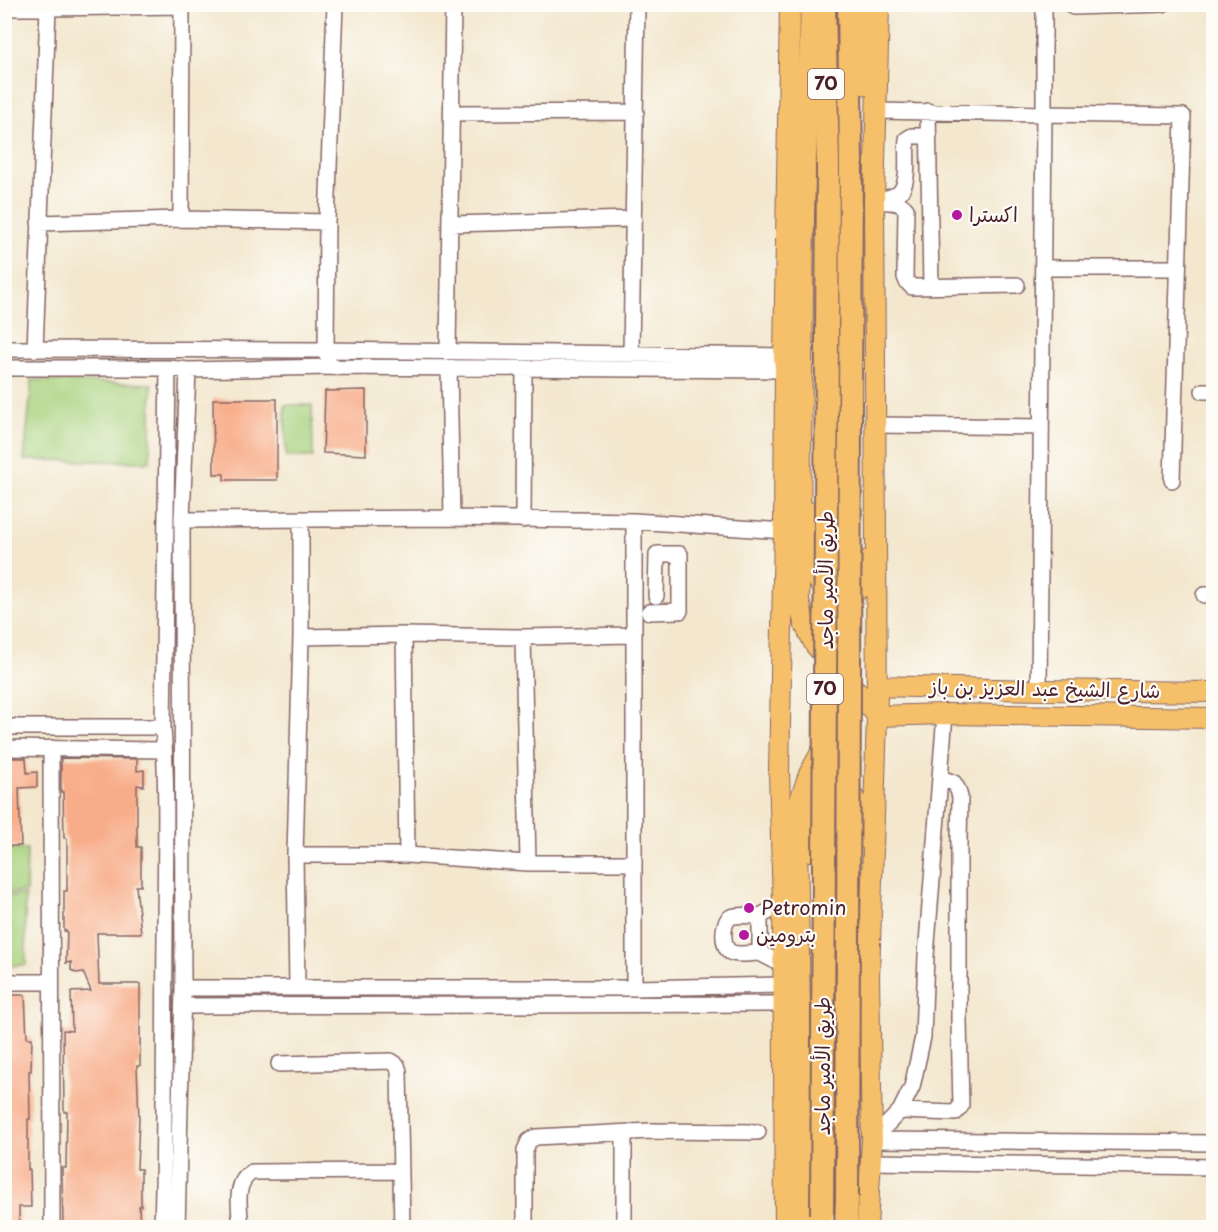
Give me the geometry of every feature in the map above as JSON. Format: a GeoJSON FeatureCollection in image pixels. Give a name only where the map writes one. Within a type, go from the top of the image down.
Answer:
{"type":"FeatureCollection","features":[{"type":"Feature","properties":{"kind":"highway","name":"طريق الأمير ماجد"},"geometry":{"type":"LineString","coordinates":[[822,1221],[828,164],[824,4]]}},
{"type":"Feature","properties":{"kind":"highway","name":"طريق الأمير ماجد"},"geometry":{"type":"LineString","coordinates":[[846,1227],[851,163],[849,4]]}},
{"type":"Feature","properties":{"kind":"main road"},"geometry":{"type":"LineString","coordinates":[[792,4],[801,98],[804,217]]}},
{"type":"Feature","properties":{"kind":"main road"},"geometry":{"type":"LineString","coordinates":[[792,4],[779,772],[783,904],[791,968],[802,1141],[804,1227]]}},
{"type":"Feature","properties":{"kind":"main road"},"geometry":{"type":"LineString","coordinates":[[811,4],[804,217],[799,600],[804,623],[814,645],[870,692]]}},
{"type":"Feature","properties":{"kind":"main road"},"geometry":{"type":"LineString","coordinates":[[860,4],[874,202]]}},
{"type":"Feature","properties":{"kind":"main road"},"geometry":{"type":"LineString","coordinates":[[868,978],[877,716],[870,692],[876,433],[874,202],[879,4]]}},
{"type":"Feature","properties":{"kind":"main road"},"geometry":{"type":"LineString","coordinates":[[800,441],[819,582],[829,595],[841,600],[855,592],[864,582],[867,572],[876,433]]}},
{"type":"Feature","properties":{"kind":"main road","name":"شارع الشيخ عبد العزيز بن باز"},"geometry":{"type":"LineString","coordinates":[[870,692],[1039,690],[1214,692]]}},
{"type":"Feature","properties":{"kind":"main road"},"geometry":{"type":"LineString","coordinates":[[783,904],[788,813],[796,784],[809,754],[835,724],[870,692]]}},
{"type":"Feature","properties":{"kind":"main road","name":"شارع الشيخ عبد العزيز بن باز"},"geometry":{"type":"LineString","coordinates":[[877,716],[945,714],[1214,718]]}},
{"type":"Feature","properties":{"kind":"main road"},"geometry":{"type":"LineString","coordinates":[[791,968],[800,800],[809,774],[835,724]]}},
{"type":"Feature","properties":{"kind":"main road"},"geometry":{"type":"LineString","coordinates":[[784,1227],[783,995],[791,968],[816,808],[827,796],[835,793],[854,798],[862,815],[872,1140],[868,1227]]}},
{"type":"Feature","properties":{"kind":"main road"},"geometry":{"type":"LineString","coordinates":[[797,1227],[802,1141]]}},
{"type":"Feature","properties":{"kind":"street"},"geometry":{"type":"LineString","coordinates":[[331,367],[326,350],[327,222],[335,4]]}},
{"type":"Feature","properties":{"kind":"street"},"geometry":{"type":"LineString","coordinates":[[452,518],[448,360],[453,4]]}},
{"type":"Feature","properties":{"kind":"street"},"geometry":{"type":"LineString","coordinates":[[631,353],[637,4]]}},
{"type":"Feature","properties":{"kind":"street"},"geometry":{"type":"LineString","coordinates":[[1039,690],[1044,4]]}},
{"type":"Feature","properties":{"kind":"street"},"geometry":{"type":"LineString","coordinates":[[1073,7],[1163,4]]}},
{"type":"Feature","properties":{"kind":"street"},"geometry":{"type":"LineString","coordinates":[[4,8],[182,6],[181,219]]}},
{"type":"Feature","properties":{"kind":"street"},"geometry":{"type":"LineString","coordinates":[[35,350],[48,8]]}},
{"type":"Feature","properties":{"kind":"street"},"geometry":{"type":"LineString","coordinates":[[876,111],[1183,116],[1172,480]]}},
{"type":"Feature","properties":{"kind":"street"},"geometry":{"type":"LineString","coordinates":[[928,111],[931,287]]}},
{"type":"Feature","properties":{"kind":"street"},"geometry":{"type":"LineString","coordinates":[[452,113],[636,112]]}},
{"type":"Feature","properties":{"kind":"street"},"geometry":{"type":"LineString","coordinates":[[874,202],[896,195],[904,187],[907,139],[912,136],[928,136]]}},
{"type":"Feature","properties":{"kind":"street"},"geometry":{"type":"LineString","coordinates":[[874,202],[898,203],[906,209],[905,277],[906,282],[912,287],[1017,285]]}},
{"type":"Feature","properties":{"kind":"street"},"geometry":{"type":"LineString","coordinates":[[39,224],[181,219],[327,222]]}},
{"type":"Feature","properties":{"kind":"street"},"geometry":{"type":"LineString","coordinates":[[450,224],[634,219]]}},
{"type":"Feature","properties":{"kind":"street"},"geometry":{"type":"LineString","coordinates":[[1043,268],[1178,268]]}},
{"type":"Feature","properties":{"kind":"street"},"geometry":{"type":"LineString","coordinates":[[4,349],[326,350],[524,368],[785,363]]}},
{"type":"Feature","properties":{"kind":"street"},"geometry":{"type":"LineString","coordinates":[[4,368],[188,370],[331,367],[631,353],[785,363]]}},
{"type":"Feature","properties":{"kind":"street"},"geometry":{"type":"LineString","coordinates":[[168,368],[163,727],[171,1163],[177,1227]]}},
{"type":"Feature","properties":{"kind":"street"},"geometry":{"type":"LineString","coordinates":[[523,520],[524,368]]}},
{"type":"Feature","properties":{"kind":"street"},"geometry":{"type":"LineString","coordinates":[[162,1227],[171,1163],[183,1006],[182,520],[188,370]]}},
{"type":"Feature","properties":{"kind":"street"},"geometry":{"type":"LineString","coordinates":[[876,433],[1041,427]]}},
{"type":"Feature","properties":{"kind":"street"},"geometry":{"type":"LineString","coordinates":[[182,520],[452,518],[634,521],[784,531]]}},
{"type":"Feature","properties":{"kind":"street"},"geometry":{"type":"LineString","coordinates":[[297,987],[295,855],[301,637],[301,519]]}},
{"type":"Feature","properties":{"kind":"street"},"geometry":{"type":"LineString","coordinates":[[634,521],[634,988]]}},
{"type":"Feature","properties":{"kind":"street"},"geometry":{"type":"LineString","coordinates":[[649,612],[680,610],[681,555],[679,553],[657,554],[656,596]]}},
{"type":"Feature","properties":{"kind":"street"},"geometry":{"type":"LineString","coordinates":[[634,596],[680,595]]}},
{"type":"Feature","properties":{"kind":"street"},"geometry":{"type":"LineString","coordinates":[[301,637],[404,635],[523,637],[634,634]]}},
{"type":"Feature","properties":{"kind":"street"},"geometry":{"type":"LineString","coordinates":[[404,635],[407,855]]}},
{"type":"Feature","properties":{"kind":"street"},"geometry":{"type":"LineString","coordinates":[[523,637],[528,863]]}},
{"type":"Feature","properties":{"kind":"street"},"geometry":{"type":"LineString","coordinates":[[872,1140],[900,1111],[912,1087],[923,1036],[926,956],[945,714]]}},
{"type":"Feature","properties":{"kind":"street"},"geometry":{"type":"LineString","coordinates":[[4,728],[163,727]]}},
{"type":"Feature","properties":{"kind":"street"},"geometry":{"type":"LineString","coordinates":[[4,748],[164,750]]}},
{"type":"Feature","properties":{"kind":"street"},"geometry":{"type":"LineString","coordinates":[[51,748],[52,1227]]}},
{"type":"Feature","properties":{"kind":"street"},"geometry":{"type":"LineString","coordinates":[[900,1111],[955,1113],[961,1106],[960,797],[954,783],[941,778]]}},
{"type":"Feature","properties":{"kind":"street"},"geometry":{"type":"LineString","coordinates":[[165,850],[183,849]]}},
{"type":"Feature","properties":{"kind":"street"},"geometry":{"type":"LineString","coordinates":[[295,855],[407,855],[528,863],[633,863]]}},
{"type":"Feature","properties":{"kind":"street"},"geometry":{"type":"LineString","coordinates":[[783,904],[760,916],[732,916],[724,925],[725,946],[728,951],[735,954],[760,953],[791,968]]}},
{"type":"Feature","properties":{"kind":"street"},"geometry":{"type":"LineString","coordinates":[[760,916],[760,953]]}},
{"type":"Feature","properties":{"kind":"street"},"geometry":{"type":"LineString","coordinates":[[4,982],[51,981]]}},
{"type":"Feature","properties":{"kind":"street"},"geometry":{"type":"LineString","coordinates":[[183,988],[634,988],[783,995]]}},
{"type":"Feature","properties":{"kind":"street"},"geometry":{"type":"LineString","coordinates":[[460,988],[461,1005]]}},
{"type":"Feature","properties":{"kind":"street"},"geometry":{"type":"LineString","coordinates":[[183,1006],[461,1005],[783,995]]}},
{"type":"Feature","properties":{"kind":"street"},"geometry":{"type":"LineString","coordinates":[[279,1064],[392,1061],[397,1065],[399,1071],[402,1227]]}},
{"type":"Feature","properties":{"kind":"street"},"geometry":{"type":"LineString","coordinates":[[525,1227],[525,1150],[529,1141],[536,1137],[650,1131],[758,1132]]}},
{"type":"Feature","properties":{"kind":"street"},"geometry":{"type":"LineString","coordinates":[[624,1133],[624,1227]]}},
{"type":"Feature","properties":{"kind":"street"},"geometry":{"type":"LineString","coordinates":[[872,1140],[1214,1143]]}},
{"type":"Feature","properties":{"kind":"street"},"geometry":{"type":"LineString","coordinates":[[872,1162],[1214,1167]]}},
{"type":"Feature","properties":{"kind":"street"},"geometry":{"type":"LineString","coordinates":[[241,1227],[239,1192],[246,1175],[252,1172],[401,1171]]}},
{"type":"Feature","properties":{"kind":"green space"},"geometry":{"type":"Polygon","coordinates":[[[32,380],[152,384],[150,462],[24,460],[32,380]]]}},
{"type":"Feature","properties":{"kind":"green space"},"geometry":{"type":"Polygon","coordinates":[[[285,405],[312,405],[313,457],[286,457],[285,405]]]}},
{"type":"Feature","properties":{"kind":"green space"},"geometry":{"type":"Polygon","coordinates":[[[27,849],[26,892],[5,893],[5,850],[27,849]]]}},
{"type":"Feature","properties":{"kind":"green space"},"geometry":{"type":"Polygon","coordinates":[[[25,895],[26,965],[5,966],[5,896],[25,895]]]}},
{"type":"Feature","properties":{"kind":"building"},"geometry":{"type":"Polygon","coordinates":[[[366,390],[366,455],[323,453],[325,391],[366,390]]]}},
{"type":"Feature","properties":{"kind":"building"},"geometry":{"type":"Polygon","coordinates":[[[213,399],[277,399],[277,480],[224,480],[224,474],[214,474],[213,399]]]}},
{"type":"Feature","properties":{"kind":"building"},"geometry":{"type":"Polygon","coordinates":[[[4,758],[26,758],[27,773],[37,772],[37,787],[19,788],[21,846],[4,846],[4,758]]]}},
{"type":"Feature","properties":{"kind":"building"},"geometry":{"type":"Polygon","coordinates":[[[61,758],[137,759],[137,771],[144,770],[144,786],[137,785],[137,847],[141,847],[141,886],[136,886],[141,933],[97,933],[99,984],[140,984],[137,1169],[141,1169],[140,1227],[63,1227],[62,1168],[66,1168],[67,1112],[64,1112],[63,1030],[72,1031],[71,992],[91,991],[83,972],[76,973],[71,970],[71,962],[66,963],[67,931],[64,931],[64,891],[67,891],[67,838],[64,838],[61,758]]]}},
{"type":"Feature","properties":{"kind":"building"},"geometry":{"type":"Polygon","coordinates":[[[4,995],[25,995],[27,1038],[32,1038],[31,1071],[29,1071],[30,1119],[28,1119],[31,1207],[19,1207],[19,1227],[4,1227],[4,995]]]}},
{"type":"Feature","properties":{"kind":"place","name":"اكسترا"},"geometry":{"type":"Point","coordinates":[957,215]}},
{"type":"Feature","properties":{"kind":"place","name":"Petromin"},"geometry":{"type":"Point","coordinates":[749,908]}},
{"type":"Feature","properties":{"kind":"place","name":"بترومين"},"geometry":{"type":"Point","coordinates":[744,935]}}]}
